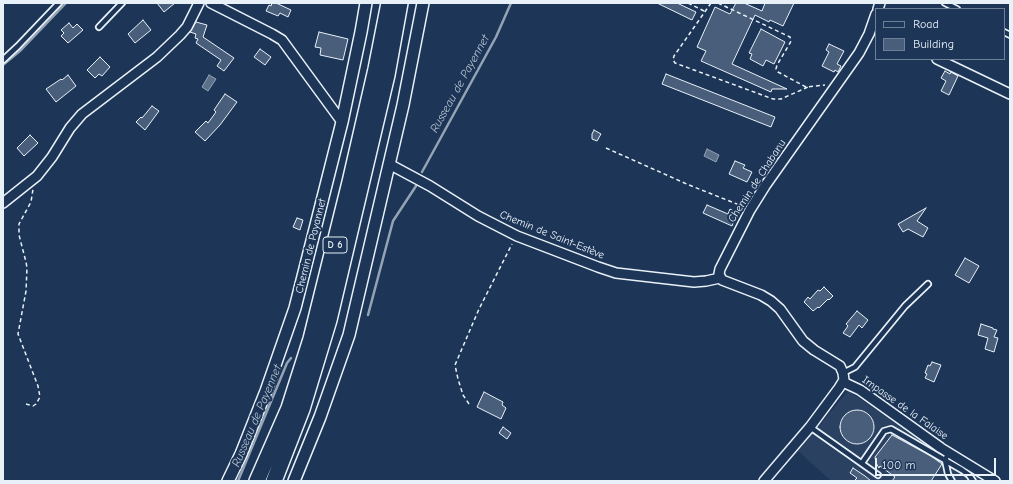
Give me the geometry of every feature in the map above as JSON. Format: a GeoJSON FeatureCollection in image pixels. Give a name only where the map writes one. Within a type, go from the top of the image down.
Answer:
{"type":"FeatureCollection","features":[{"type":"Feature","properties":{"kind":"highway","name":"D 6"},"geometry":{"type":"LineString","coordinates":[[257,481],[288,408],[311,339],[350,182],[376,69],[389,3]]}},
{"type":"Feature","properties":{"kind":"highway","name":"D 6"},"geometry":{"type":"LineString","coordinates":[[270,481],[302,409],[329,320],[386,75],[400,3]]}},
{"type":"Feature","properties":{"kind":"highway"},"geometry":{"type":"LineString","coordinates":[[274,481],[293,432]]}},
{"type":"Feature","properties":{"kind":"street"},"geometry":{"type":"LineString","coordinates":[[3,202],[32,181],[44,168],[70,128],[82,114],[126,82],[167,48],[187,27],[199,3]]}},
{"type":"Feature","properties":{"kind":"street"},"geometry":{"type":"LineString","coordinates":[[211,3],[282,40],[342,122]]}},
{"type":"Feature","properties":{"kind":"street","name":"Chemin de Payannet"},"geometry":{"type":"LineString","coordinates":[[228,481],[255,420],[287,333],[312,246],[342,122],[366,3]]}},
{"type":"Feature","properties":{"kind":"street"},"geometry":{"type":"LineString","coordinates":[[294,481],[320,416],[349,335],[403,106],[423,3]]}},
{"type":"Feature","properties":{"kind":"street","name":"Chemin de Chabanu"},"geometry":{"type":"LineString","coordinates":[[720,278],[722,262],[750,210],[765,186],[873,35],[875,21]]}},
{"type":"Feature","properties":{"kind":"street"},"geometry":{"type":"LineString","coordinates":[[939,60],[1010,94]]}},
{"type":"Feature","properties":{"kind":"street","name":"Chemin de Saint-Estève"},"geometry":{"type":"LineString","coordinates":[[389,164],[430,186],[478,216],[516,236],[598,268],[616,273],[694,282],[720,278]]}},
{"type":"Feature","properties":{"kind":"street"},"geometry":{"type":"LineString","coordinates":[[720,278],[771,301],[780,309],[803,341],[814,350],[840,366],[843,377],[810,427],[764,481]]}},
{"type":"Feature","properties":{"kind":"street","name":"Impasse de la Falaise"},"geometry":{"type":"LineString","coordinates":[[843,377],[947,456],[995,481]]}},
{"type":"Feature","properties":{"kind":"lane"},"geometry":{"type":"LineString","coordinates":[[3,60],[59,3]]}},
{"type":"Feature","properties":{"kind":"lane"},"geometry":{"type":"LineString","coordinates":[[99,27],[122,3]]}},
{"type":"Feature","properties":{"kind":"lane"},"geometry":{"type":"LineString","coordinates":[[945,3],[955,8]]}},
{"type":"Feature","properties":{"kind":"lane"},"geometry":{"type":"LineString","coordinates":[[843,377],[855,367],[905,306],[928,284]]}},
{"type":"Feature","properties":{"kind":"lane"},"geometry":{"type":"LineString","coordinates":[[810,427],[878,475]]}},
{"type":"Feature","properties":{"kind":"lane"},"geometry":{"type":"LineString","coordinates":[[862,463],[884,431],[891,429],[947,456],[966,472],[973,481]]}},
{"type":"Feature","properties":{"kind":"lane"},"geometry":{"type":"LineString","coordinates":[[947,456],[948,474],[952,481]]}},
{"type":"Feature","properties":{"kind":"path"},"geometry":{"type":"LineString","coordinates":[[688,3],[705,12]]}},
{"type":"Feature","properties":{"kind":"path"},"geometry":{"type":"LineString","coordinates":[[711,3],[674,56],[673,60],[675,63],[773,99],[781,99],[808,87]]}},
{"type":"Feature","properties":{"kind":"path"},"geometry":{"type":"LineString","coordinates":[[718,3],[790,37],[791,41],[777,65],[776,69],[778,72],[808,87],[839,83]]}},
{"type":"Feature","properties":{"kind":"path"},"geometry":{"type":"LineString","coordinates":[[606,148],[750,210]]}},
{"type":"Feature","properties":{"kind":"path"},"geometry":{"type":"LineString","coordinates":[[26,404],[33,406],[36,404],[40,396],[40,392],[18,334],[26,291],[27,268],[19,235],[19,224],[29,208],[33,195],[32,181]]}},
{"type":"Feature","properties":{"kind":"path"},"geometry":{"type":"LineString","coordinates":[[469,404],[463,395],[455,365],[479,309],[516,236]]}},
{"type":"Feature","properties":{"kind":"shaded area"},"geometry":{"type":"Polygon","coordinates":[[[209,75],[216,79],[208,91],[202,87],[209,75]]]}},
{"type":"Feature","properties":{"kind":"shaded area"},"geometry":{"type":"Polygon","coordinates":[[[707,149],[719,155],[716,162],[704,156],[707,149]]]}},
{"type":"Feature","properties":{"kind":"shaded area"},"geometry":{"type":"Polygon","coordinates":[[[848,391],[984,481],[831,481],[798,451],[848,391]]]}},
{"type":"Feature","properties":{"kind":"building"},"geometry":{"type":"Polygon","coordinates":[[[157,3],[175,3],[164,12],[157,3]]]}},
{"type":"Feature","properties":{"kind":"building"},"geometry":{"type":"Polygon","coordinates":[[[272,3],[276,3],[291,10],[288,17],[280,13],[278,16],[266,11],[272,3]]]}},
{"type":"Feature","properties":{"kind":"building"},"geometry":{"type":"Polygon","coordinates":[[[657,3],[677,3],[696,12],[692,20],[657,3]]]}},
{"type":"Feature","properties":{"kind":"building"},"geometry":{"type":"Polygon","coordinates":[[[736,3],[744,3],[762,11],[765,3],[794,3],[783,26],[770,20],[769,22],[755,15],[732,64],[787,89],[772,89],[771,92],[701,61],[706,51],[697,47],[715,7],[730,14],[736,3]]]}},
{"type":"Feature","properties":{"kind":"building"},"geometry":{"type":"Polygon","coordinates":[[[143,20],[151,30],[135,43],[128,34],[143,20]]]}},
{"type":"Feature","properties":{"kind":"building"},"geometry":{"type":"Polygon","coordinates":[[[196,22],[207,25],[203,37],[234,58],[224,71],[217,66],[221,60],[196,43],[198,39],[195,38],[196,34],[190,32],[196,22]]]}},
{"type":"Feature","properties":{"kind":"building"},"geometry":{"type":"Polygon","coordinates":[[[69,23],[73,28],[77,24],[83,30],[68,43],[61,36],[64,33],[61,30],[69,23]]]}},
{"type":"Feature","properties":{"kind":"building"},"geometry":{"type":"Polygon","coordinates":[[[761,29],[785,42],[774,64],[766,60],[763,66],[750,59],[752,54],[749,53],[761,29]]]}},
{"type":"Feature","properties":{"kind":"building"},"geometry":{"type":"Polygon","coordinates":[[[319,32],[348,39],[343,60],[320,55],[321,48],[315,47],[319,32]]]}},
{"type":"Feature","properties":{"kind":"building"},"geometry":{"type":"Polygon","coordinates":[[[829,44],[844,51],[837,64],[841,66],[838,72],[835,70],[834,72],[822,66],[829,52],[826,50],[829,44]]]}},
{"type":"Feature","properties":{"kind":"building"},"geometry":{"type":"Polygon","coordinates":[[[260,49],[271,57],[265,65],[254,57],[260,49]]]}},
{"type":"Feature","properties":{"kind":"building"},"geometry":{"type":"Polygon","coordinates":[[[100,57],[110,67],[102,76],[99,74],[95,78],[87,70],[100,57]]]}},
{"type":"Feature","properties":{"kind":"building"},"geometry":{"type":"Polygon","coordinates":[[[945,71],[950,74],[951,72],[958,76],[949,95],[941,91],[946,81],[941,78],[945,71]]]}},
{"type":"Feature","properties":{"kind":"building"},"geometry":{"type":"Polygon","coordinates":[[[666,74],[775,117],[771,127],[662,84],[666,74]]]}},
{"type":"Feature","properties":{"kind":"building"},"geometry":{"type":"Polygon","coordinates":[[[68,75],[76,86],[56,102],[46,89],[68,75]]]}},
{"type":"Feature","properties":{"kind":"building"},"geometry":{"type":"Polygon","coordinates":[[[225,94],[237,102],[220,125],[205,141],[195,132],[206,121],[208,123],[216,112],[214,110],[225,94]]]}},
{"type":"Feature","properties":{"kind":"building"},"geometry":{"type":"Polygon","coordinates":[[[152,106],[159,111],[145,130],[136,122],[141,117],[142,118],[152,106]]]}},
{"type":"Feature","properties":{"kind":"building"},"geometry":{"type":"Polygon","coordinates":[[[594,130],[601,134],[597,141],[592,139],[594,130]]]}},
{"type":"Feature","properties":{"kind":"building"},"geometry":{"type":"Polygon","coordinates":[[[30,135],[38,143],[24,156],[17,148],[30,135]]]}},
{"type":"Feature","properties":{"kind":"building"},"geometry":{"type":"Polygon","coordinates":[[[735,161],[745,165],[743,168],[752,172],[747,182],[729,174],[735,161]]]}},
{"type":"Feature","properties":{"kind":"building"},"geometry":{"type":"Polygon","coordinates":[[[707,205],[728,214],[730,209],[737,213],[732,226],[703,213],[707,205]]]}},
{"type":"Feature","properties":{"kind":"building"},"geometry":{"type":"Polygon","coordinates":[[[926,208],[917,221],[928,228],[923,237],[908,229],[903,232],[898,224],[926,208]]]}},
{"type":"Feature","properties":{"kind":"building"},"geometry":{"type":"Polygon","coordinates":[[[297,218],[303,220],[300,230],[293,227],[297,218]]]}},
{"type":"Feature","properties":{"kind":"building"},"geometry":{"type":"Polygon","coordinates":[[[965,258],[979,266],[969,283],[955,275],[965,258]]]}},
{"type":"Feature","properties":{"kind":"building"},"geometry":{"type":"Polygon","coordinates":[[[824,287],[833,296],[813,311],[804,302],[808,297],[810,299],[818,290],[820,291],[824,287]]]}},
{"type":"Feature","properties":{"kind":"building"},"geometry":{"type":"Polygon","coordinates":[[[857,311],[868,320],[862,328],[859,325],[850,337],[843,333],[848,326],[846,324],[857,311]]]}},
{"type":"Feature","properties":{"kind":"building"},"geometry":{"type":"Polygon","coordinates":[[[981,324],[997,330],[994,337],[998,338],[994,352],[985,349],[988,338],[978,335],[981,324]]]}},
{"type":"Feature","properties":{"kind":"building"},"geometry":{"type":"Polygon","coordinates":[[[932,362],[941,365],[934,382],[925,378],[928,365],[930,366],[932,362]]]}},
{"type":"Feature","properties":{"kind":"building"},"geometry":{"type":"Polygon","coordinates":[[[484,392],[503,402],[502,405],[506,408],[501,419],[477,407],[484,392]]]}},
{"type":"Feature","properties":{"kind":"building"},"geometry":{"type":"Polygon","coordinates":[[[857,410],[869,415],[874,427],[869,439],[857,444],[845,439],[840,427],[845,415],[857,410]]]}},
{"type":"Feature","properties":{"kind":"building"},"geometry":{"type":"Polygon","coordinates":[[[503,427],[511,433],[507,439],[499,433],[503,427]]]}},
{"type":"Feature","properties":{"kind":"building"},"geometry":{"type":"Polygon","coordinates":[[[892,435],[931,456],[942,464],[931,481],[892,481],[895,477],[880,466],[879,468],[875,457],[892,435]]]}},
{"type":"Feature","properties":{"kind":"building"},"geometry":{"type":"Polygon","coordinates":[[[853,468],[871,481],[854,481],[857,478],[850,473],[853,468]]]}},
{"type":"Feature","properties":{"kind":"waterway"},"geometry":{"type":"LineString","coordinates":[[3,65],[21,50],[66,3]]}},
{"type":"Feature","properties":{"kind":"waterway","name":"Russeau de Payennet"},"geometry":{"type":"LineString","coordinates":[[422,172],[496,37],[511,3]]}},
{"type":"Feature","properties":{"kind":"waterway","name":"Russeau de Payennet"},"geometry":{"type":"LineString","coordinates":[[368,315],[393,221],[416,186]]}},
{"type":"Feature","properties":{"kind":"waterway","name":"Russeau de Payennet"},"geometry":{"type":"LineString","coordinates":[[238,481],[287,363],[291,358]]}}]}
